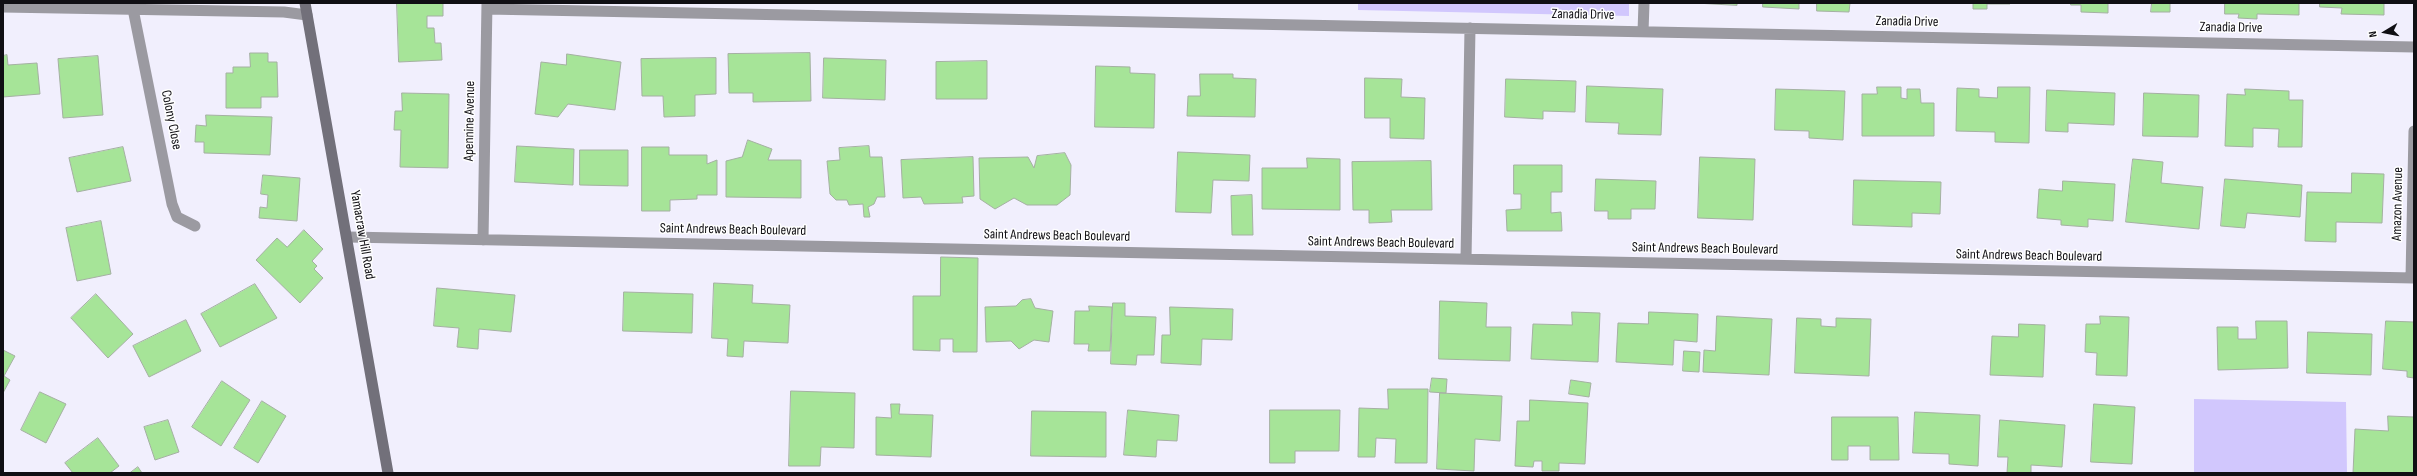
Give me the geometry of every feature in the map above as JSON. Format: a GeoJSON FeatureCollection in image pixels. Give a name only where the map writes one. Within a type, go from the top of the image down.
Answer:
{"type":"FeatureCollection","features":[{"type":"Feature","properties":{"kind":"main road","name":"Yamacraw Hill Road"},"geometry":{"type":"LineString","coordinates":[[305,3],[348,237],[388,473]]}},
{"type":"Feature","properties":{"kind":"street"},"geometry":{"type":"LineString","coordinates":[[1643,32],[1644,3]]}},
{"type":"Feature","properties":{"kind":"street","name":"Zanadia Drive"},"geometry":{"type":"LineString","coordinates":[[487,6],[1643,32],[2414,47]]}},
{"type":"Feature","properties":{"kind":"street","name":"Apennine Avenue"},"geometry":{"type":"LineString","coordinates":[[483,240],[487,6]]}},
{"type":"Feature","properties":{"kind":"street"},"geometry":{"type":"LineString","coordinates":[[3,7],[284,12],[307,15]]}},
{"type":"Feature","properties":{"kind":"street","name":"Colony Close"},"geometry":{"type":"LineString","coordinates":[[134,9],[172,204],[176,217],[195,226]]}},
{"type":"Feature","properties":{"kind":"street"},"geometry":{"type":"LineString","coordinates":[[1466,259],[1470,28]]}},
{"type":"Feature","properties":{"kind":"street","name":"Amazon Avenue"},"geometry":{"type":"LineString","coordinates":[[2413,278],[2414,130]]}},
{"type":"Feature","properties":{"kind":"street","name":"Saint Andrews Beach Boulevard"},"geometry":{"type":"LineString","coordinates":[[348,237],[2413,278]]}},
{"type":"Feature","properties":{"kind":"shaded area"},"geometry":{"type":"Polygon","coordinates":[[[1358,3],[1629,3],[1629,16],[1358,10],[1358,3]]]}},
{"type":"Feature","properties":{"kind":"shaded area"},"geometry":{"type":"Polygon","coordinates":[[[2194,399],[2346,402],[2347,473],[2194,473],[2194,399]]]}},
{"type":"Feature","properties":{"kind":"building"},"geometry":{"type":"Polygon","coordinates":[[[397,3],[443,3],[443,16],[427,16],[427,28],[434,28],[435,43],[441,43],[442,60],[399,62],[397,3]]]}},
{"type":"Feature","properties":{"kind":"building"},"geometry":{"type":"Polygon","coordinates":[[[1696,3],[1737,3],[1737,5],[1696,3]]]}},
{"type":"Feature","properties":{"kind":"building"},"geometry":{"type":"Polygon","coordinates":[[[1763,3],[1799,3],[1799,9],[1763,7],[1763,3]]]}},
{"type":"Feature","properties":{"kind":"building"},"geometry":{"type":"Polygon","coordinates":[[[1817,3],[1850,3],[1849,12],[1817,11],[1817,3]]]}},
{"type":"Feature","properties":{"kind":"building"},"geometry":{"type":"Polygon","coordinates":[[[1973,3],[2010,4],[1987,4],[1987,9],[1973,9],[1973,3]]]}},
{"type":"Feature","properties":{"kind":"building"},"geometry":{"type":"Polygon","coordinates":[[[2071,3],[2108,3],[2108,13],[2081,12],[2081,5],[2071,5],[2071,3]]]}},
{"type":"Feature","properties":{"kind":"building"},"geometry":{"type":"Polygon","coordinates":[[[2152,3],[2170,3],[2170,12],[2151,12],[2152,3]]]}},
{"type":"Feature","properties":{"kind":"building"},"geometry":{"type":"Polygon","coordinates":[[[2225,3],[2299,3],[2299,15],[2257,14],[2257,19],[2238,18],[2239,14],[2225,14],[2225,3]]]}},
{"type":"Feature","properties":{"kind":"building"},"geometry":{"type":"Polygon","coordinates":[[[2320,3],[2384,3],[2384,15],[2341,14],[2342,8],[2320,7],[2320,3]]]}},
{"type":"Feature","properties":{"kind":"building"},"geometry":{"type":"Polygon","coordinates":[[[250,53],[268,53],[268,62],[277,62],[278,97],[261,97],[261,108],[226,108],[226,73],[233,73],[233,67],[250,67],[250,53]]]}},
{"type":"Feature","properties":{"kind":"building"},"geometry":{"type":"Polygon","coordinates":[[[810,53],[811,101],[753,102],[753,93],[729,93],[728,54],[810,53]]]}},
{"type":"Feature","properties":{"kind":"building"},"geometry":{"type":"Polygon","coordinates":[[[567,54],[621,62],[615,110],[568,104],[558,117],[535,114],[541,62],[566,65],[567,54]]]}},
{"type":"Feature","properties":{"kind":"building"},"geometry":{"type":"Polygon","coordinates":[[[7,55],[8,65],[37,63],[40,94],[3,97],[3,56],[7,55]]]}},
{"type":"Feature","properties":{"kind":"building"},"geometry":{"type":"Polygon","coordinates":[[[98,56],[103,115],[63,118],[58,59],[98,56]]]}},
{"type":"Feature","properties":{"kind":"building"},"geometry":{"type":"Polygon","coordinates":[[[716,58],[716,94],[695,95],[695,116],[664,117],[663,96],[642,96],[641,59],[716,58]]]}},
{"type":"Feature","properties":{"kind":"building"},"geometry":{"type":"Polygon","coordinates":[[[824,58],[886,60],[885,100],[823,98],[824,58]]]}},
{"type":"Feature","properties":{"kind":"building"},"geometry":{"type":"Polygon","coordinates":[[[987,61],[987,99],[936,99],[936,62],[987,61]]]}},
{"type":"Feature","properties":{"kind":"building"},"geometry":{"type":"Polygon","coordinates":[[[1096,66],[1130,67],[1130,73],[1155,74],[1154,128],[1095,127],[1096,66]]]}},
{"type":"Feature","properties":{"kind":"building"},"geometry":{"type":"Polygon","coordinates":[[[1200,74],[1233,74],[1233,78],[1256,79],[1255,117],[1187,116],[1188,96],[1200,96],[1200,74]]]}},
{"type":"Feature","properties":{"kind":"building"},"geometry":{"type":"Polygon","coordinates":[[[1365,78],[1402,79],[1401,97],[1425,98],[1424,139],[1390,138],[1390,118],[1365,118],[1365,78]]]}},
{"type":"Feature","properties":{"kind":"building"},"geometry":{"type":"Polygon","coordinates":[[[1506,79],[1576,81],[1575,112],[1543,111],[1543,119],[1505,117],[1506,79]]]}},
{"type":"Feature","properties":{"kind":"building"},"geometry":{"type":"Polygon","coordinates":[[[1587,86],[1663,89],[1661,135],[1618,134],[1619,123],[1586,122],[1587,86]]]}},
{"type":"Feature","properties":{"kind":"building"},"geometry":{"type":"Polygon","coordinates":[[[1877,87],[1901,87],[1901,98],[1907,99],[1907,89],[1920,89],[1921,103],[1934,103],[1934,136],[1862,136],[1862,94],[1877,94],[1877,87]]]}},
{"type":"Feature","properties":{"kind":"building"},"geometry":{"type":"Polygon","coordinates":[[[1998,87],[2030,87],[2029,143],[1995,142],[1995,132],[1956,131],[1957,88],[1979,89],[1979,97],[1997,98],[1998,87]]]}},
{"type":"Feature","properties":{"kind":"building"},"geometry":{"type":"Polygon","coordinates":[[[1776,89],[1845,91],[1843,140],[1809,138],[1809,131],[1775,130],[1776,89]]]}},
{"type":"Feature","properties":{"kind":"building"},"geometry":{"type":"Polygon","coordinates":[[[2245,89],[2289,91],[2289,100],[2303,100],[2302,147],[2278,147],[2279,129],[2253,128],[2253,147],[2225,146],[2227,94],[2245,95],[2245,89]]]}},
{"type":"Feature","properties":{"kind":"building"},"geometry":{"type":"Polygon","coordinates":[[[2047,90],[2115,93],[2114,125],[2068,123],[2068,132],[2046,131],[2047,90]]]}},
{"type":"Feature","properties":{"kind":"building"},"geometry":{"type":"Polygon","coordinates":[[[402,93],[449,94],[448,168],[400,167],[401,130],[394,130],[395,111],[402,111],[402,93]]]}},
{"type":"Feature","properties":{"kind":"building"},"geometry":{"type":"Polygon","coordinates":[[[2144,93],[2199,95],[2198,137],[2143,136],[2144,93]]]}},
{"type":"Feature","properties":{"kind":"building"},"geometry":{"type":"Polygon","coordinates":[[[206,115],[272,117],[270,155],[204,153],[204,142],[195,142],[196,125],[206,126],[206,115]]]}},
{"type":"Feature","properties":{"kind":"building"},"geometry":{"type":"Polygon","coordinates":[[[748,140],[772,149],[768,160],[801,160],[801,198],[726,197],[726,161],[742,157],[748,140]]]}},
{"type":"Feature","properties":{"kind":"building"},"geometry":{"type":"Polygon","coordinates":[[[517,146],[574,149],[573,185],[515,182],[517,146]]]}},
{"type":"Feature","properties":{"kind":"building"},"geometry":{"type":"Polygon","coordinates":[[[869,146],[870,157],[882,157],[885,197],[877,197],[874,204],[868,207],[870,217],[864,217],[863,204],[849,205],[847,200],[836,200],[830,194],[827,161],[840,160],[839,148],[869,146]]]}},
{"type":"Feature","properties":{"kind":"building"},"geometry":{"type":"Polygon","coordinates":[[[123,147],[131,181],[77,192],[69,158],[123,147]]]}},
{"type":"Feature","properties":{"kind":"building"},"geometry":{"type":"Polygon","coordinates":[[[642,147],[669,147],[669,155],[707,155],[707,164],[717,160],[717,195],[697,195],[697,199],[670,200],[670,211],[642,211],[642,147]]]}},
{"type":"Feature","properties":{"kind":"building"},"geometry":{"type":"Polygon","coordinates":[[[580,150],[628,150],[628,186],[580,185],[580,150]]]}},
{"type":"Feature","properties":{"kind":"building"},"geometry":{"type":"Polygon","coordinates":[[[1178,152],[1250,155],[1249,181],[1213,180],[1211,213],[1176,212],[1178,152]]]}},
{"type":"Feature","properties":{"kind":"building"},"geometry":{"type":"Polygon","coordinates":[[[1065,153],[1071,165],[1070,195],[1057,205],[1027,205],[1014,198],[995,209],[980,199],[979,158],[1028,157],[1034,168],[1037,156],[1065,153]]]}},
{"type":"Feature","properties":{"kind":"building"},"geometry":{"type":"Polygon","coordinates":[[[973,157],[974,196],[962,197],[963,203],[924,204],[921,197],[903,198],[901,160],[973,157]]]}},
{"type":"Feature","properties":{"kind":"building"},"geometry":{"type":"Polygon","coordinates":[[[1700,157],[1755,159],[1753,220],[1698,218],[1700,157]]]}},
{"type":"Feature","properties":{"kind":"building"},"geometry":{"type":"Polygon","coordinates":[[[1307,158],[1340,159],[1340,210],[1262,209],[1262,168],[1307,168],[1307,158]]]}},
{"type":"Feature","properties":{"kind":"building"},"geometry":{"type":"Polygon","coordinates":[[[2133,159],[2163,162],[2161,183],[2203,187],[2199,229],[2126,222],[2133,159]]]}},
{"type":"Feature","properties":{"kind":"building"},"geometry":{"type":"Polygon","coordinates":[[[1431,161],[1432,210],[1391,210],[1392,222],[1369,223],[1369,210],[1353,210],[1352,162],[1431,161]]]}},
{"type":"Feature","properties":{"kind":"building"},"geometry":{"type":"Polygon","coordinates":[[[1514,165],[1562,165],[1562,192],[1551,192],[1551,213],[1561,212],[1562,231],[1507,231],[1506,210],[1521,209],[1521,194],[1514,194],[1514,165]]]}},
{"type":"Feature","properties":{"kind":"building"},"geometry":{"type":"Polygon","coordinates":[[[2352,173],[2384,174],[2382,223],[2336,222],[2336,242],[2305,241],[2307,192],[2351,193],[2352,173]]]}},
{"type":"Feature","properties":{"kind":"building"},"geometry":{"type":"Polygon","coordinates":[[[263,175],[300,178],[297,221],[259,218],[260,207],[267,208],[268,195],[261,194],[263,175]]]}},
{"type":"Feature","properties":{"kind":"building"},"geometry":{"type":"Polygon","coordinates":[[[1596,179],[1656,181],[1655,209],[1631,209],[1631,219],[1608,219],[1608,211],[1595,211],[1596,179]]]}},
{"type":"Feature","properties":{"kind":"building"},"geometry":{"type":"Polygon","coordinates":[[[2225,179],[2302,185],[2300,217],[2247,213],[2245,228],[2221,226],[2225,179]]]}},
{"type":"Feature","properties":{"kind":"building"},"geometry":{"type":"Polygon","coordinates":[[[1854,180],[1941,182],[1940,214],[1912,213],[1912,227],[1853,225],[1854,180]]]}},
{"type":"Feature","properties":{"kind":"building"},"geometry":{"type":"Polygon","coordinates":[[[2063,181],[2115,184],[2113,221],[2088,219],[2088,227],[2061,225],[2061,220],[2037,218],[2039,189],[2062,191],[2063,181]]]}},
{"type":"Feature","properties":{"kind":"building"},"geometry":{"type":"Polygon","coordinates":[[[1252,195],[1253,235],[1232,235],[1231,196],[1252,195]]]}},
{"type":"Feature","properties":{"kind":"building"},"geometry":{"type":"Polygon","coordinates":[[[101,221],[111,274],[77,281],[66,228],[101,221]]]}},
{"type":"Feature","properties":{"kind":"building"},"geometry":{"type":"Polygon","coordinates":[[[304,230],[323,249],[312,261],[317,266],[314,269],[323,278],[300,303],[256,260],[277,238],[287,247],[304,230]]]}},
{"type":"Feature","properties":{"kind":"building"},"geometry":{"type":"Polygon","coordinates":[[[941,257],[978,258],[977,352],[953,352],[953,339],[940,339],[940,351],[913,350],[913,296],[940,296],[941,257]]]}},
{"type":"Feature","properties":{"kind":"building"},"geometry":{"type":"Polygon","coordinates":[[[714,283],[753,285],[752,303],[790,305],[788,343],[744,341],[743,357],[727,356],[728,339],[712,338],[714,283]]]}},
{"type":"Feature","properties":{"kind":"building"},"geometry":{"type":"Polygon","coordinates":[[[255,284],[277,318],[220,347],[201,314],[255,284]]]}},
{"type":"Feature","properties":{"kind":"building"},"geometry":{"type":"Polygon","coordinates":[[[437,288],[515,295],[511,332],[479,329],[478,349],[457,347],[459,328],[434,326],[437,288]]]}},
{"type":"Feature","properties":{"kind":"building"},"geometry":{"type":"Polygon","coordinates":[[[624,292],[693,294],[692,333],[623,331],[624,292]]]}},
{"type":"Feature","properties":{"kind":"building"},"geometry":{"type":"Polygon","coordinates":[[[96,294],[133,334],[108,358],[71,318],[96,294]]]}},
{"type":"Feature","properties":{"kind":"building"},"geometry":{"type":"Polygon","coordinates":[[[1031,299],[1035,308],[1053,311],[1049,342],[1034,340],[1019,349],[1011,341],[986,342],[985,307],[1016,306],[1022,300],[1031,299]]]}},
{"type":"Feature","properties":{"kind":"building"},"geometry":{"type":"Polygon","coordinates":[[[1440,301],[1487,303],[1486,327],[1511,327],[1510,361],[1439,359],[1440,301]]]}},
{"type":"Feature","properties":{"kind":"building"},"geometry":{"type":"Polygon","coordinates":[[[1113,303],[1125,303],[1125,316],[1156,317],[1154,355],[1137,355],[1136,365],[1111,364],[1113,303]]]}},
{"type":"Feature","properties":{"kind":"building"},"geometry":{"type":"Polygon","coordinates":[[[1089,306],[1112,307],[1110,351],[1088,351],[1089,344],[1074,344],[1075,311],[1089,311],[1089,306]]]}},
{"type":"Feature","properties":{"kind":"building"},"geometry":{"type":"Polygon","coordinates":[[[1170,307],[1233,309],[1232,340],[1202,339],[1201,365],[1161,363],[1162,335],[1170,335],[1170,307]]]}},
{"type":"Feature","properties":{"kind":"building"},"geometry":{"type":"Polygon","coordinates":[[[1572,312],[1600,313],[1598,362],[1531,359],[1533,324],[1572,325],[1572,312]]]}},
{"type":"Feature","properties":{"kind":"building"},"geometry":{"type":"Polygon","coordinates":[[[1649,312],[1698,314],[1697,342],[1674,340],[1673,365],[1616,362],[1618,323],[1648,324],[1649,312]]]}},
{"type":"Feature","properties":{"kind":"building"},"geometry":{"type":"Polygon","coordinates":[[[1717,316],[1772,319],[1769,375],[1703,372],[1704,350],[1715,351],[1717,316]]]}},
{"type":"Feature","properties":{"kind":"building"},"geometry":{"type":"Polygon","coordinates":[[[2100,316],[2129,317],[2127,376],[2096,375],[2097,353],[2085,352],[2086,324],[2100,324],[2100,316]]]}},
{"type":"Feature","properties":{"kind":"building"},"geometry":{"type":"Polygon","coordinates":[[[1797,318],[1821,319],[1821,326],[1836,327],[1836,318],[1871,319],[1869,376],[1795,373],[1797,318]]]}},
{"type":"Feature","properties":{"kind":"building"},"geometry":{"type":"Polygon","coordinates":[[[186,320],[201,351],[149,377],[133,346],[186,320]]]}},
{"type":"Feature","properties":{"kind":"building"},"geometry":{"type":"Polygon","coordinates":[[[2256,321],[2287,321],[2288,368],[2218,370],[2217,327],[2238,327],[2238,339],[2256,339],[2256,321]]]}},
{"type":"Feature","properties":{"kind":"building"},"geometry":{"type":"Polygon","coordinates":[[[2386,321],[2414,322],[2414,378],[2407,377],[2407,371],[2383,369],[2386,321]]]}},
{"type":"Feature","properties":{"kind":"building"},"geometry":{"type":"Polygon","coordinates":[[[2019,324],[2045,325],[2043,377],[1990,375],[1992,336],[2018,337],[2019,324]]]}},
{"type":"Feature","properties":{"kind":"building"},"geometry":{"type":"Polygon","coordinates":[[[2308,332],[2372,334],[2371,375],[2307,373],[2308,332]]]}},
{"type":"Feature","properties":{"kind":"building"},"geometry":{"type":"Polygon","coordinates":[[[3,350],[15,356],[4,376],[10,380],[3,393],[3,350]]]}},
{"type":"Feature","properties":{"kind":"building"},"geometry":{"type":"Polygon","coordinates":[[[1684,351],[1700,352],[1699,372],[1683,371],[1684,351]]]}},
{"type":"Feature","properties":{"kind":"building"},"geometry":{"type":"Polygon","coordinates":[[[1432,378],[1447,379],[1446,393],[1430,392],[1432,378]]]}},
{"type":"Feature","properties":{"kind":"building"},"geometry":{"type":"Polygon","coordinates":[[[1571,380],[1591,383],[1589,397],[1569,394],[1571,380]]]}},
{"type":"Feature","properties":{"kind":"building"},"geometry":{"type":"Polygon","coordinates":[[[222,381],[250,400],[221,446],[192,427],[222,381]]]}},
{"type":"Feature","properties":{"kind":"building"},"geometry":{"type":"Polygon","coordinates":[[[1388,389],[1428,389],[1427,463],[1395,463],[1396,439],[1376,438],[1375,457],[1358,457],[1359,408],[1388,409],[1388,389]]]}},
{"type":"Feature","properties":{"kind":"building"},"geometry":{"type":"Polygon","coordinates":[[[791,391],[855,393],[854,448],[821,447],[820,466],[789,466],[791,391]]]}},
{"type":"Feature","properties":{"kind":"building"},"geometry":{"type":"Polygon","coordinates":[[[40,392],[66,404],[46,443],[21,430],[40,392]]]}},
{"type":"Feature","properties":{"kind":"building"},"geometry":{"type":"Polygon","coordinates":[[[1440,393],[1502,396],[1500,441],[1475,439],[1474,471],[1437,469],[1440,393]]]}},
{"type":"Feature","properties":{"kind":"building"},"geometry":{"type":"Polygon","coordinates":[[[1530,400],[1588,403],[1585,464],[1559,463],[1559,471],[1542,471],[1542,461],[1534,461],[1533,467],[1515,466],[1517,421],[1529,421],[1530,400]]]}},
{"type":"Feature","properties":{"kind":"building"},"geometry":{"type":"Polygon","coordinates":[[[262,401],[286,416],[258,463],[234,448],[262,401]]]}},
{"type":"Feature","properties":{"kind":"building"},"geometry":{"type":"Polygon","coordinates":[[[891,404],[900,404],[899,414],[933,415],[931,457],[876,455],[876,417],[891,418],[891,404]]]}},
{"type":"Feature","properties":{"kind":"building"},"geometry":{"type":"Polygon","coordinates":[[[2094,404],[2135,407],[2132,464],[2091,462],[2094,404]]]}},
{"type":"Feature","properties":{"kind":"building"},"geometry":{"type":"Polygon","coordinates":[[[1128,410],[1179,415],[1177,441],[1157,440],[1156,457],[1124,455],[1128,410]]]}},
{"type":"Feature","properties":{"kind":"building"},"geometry":{"type":"Polygon","coordinates":[[[1270,410],[1340,410],[1339,451],[1295,451],[1295,463],[1270,463],[1270,410]]]}},
{"type":"Feature","properties":{"kind":"building"},"geometry":{"type":"Polygon","coordinates":[[[1032,411],[1106,412],[1106,457],[1031,456],[1032,411]]]}},
{"type":"Feature","properties":{"kind":"building"},"geometry":{"type":"Polygon","coordinates":[[[1915,412],[1980,415],[1978,466],[1949,464],[1949,454],[1913,453],[1915,412]]]}},
{"type":"Feature","properties":{"kind":"building"},"geometry":{"type":"Polygon","coordinates":[[[2388,416],[2414,417],[2414,473],[2353,473],[2355,429],[2388,431],[2388,416]]]}},
{"type":"Feature","properties":{"kind":"building"},"geometry":{"type":"Polygon","coordinates":[[[1832,417],[1898,417],[1899,460],[1870,460],[1870,446],[1848,446],[1848,460],[1832,460],[1832,417]]]}},
{"type":"Feature","properties":{"kind":"building"},"geometry":{"type":"Polygon","coordinates":[[[168,420],[179,452],[155,460],[144,427],[168,420]]]}},
{"type":"Feature","properties":{"kind":"building"},"geometry":{"type":"Polygon","coordinates":[[[2000,420],[2065,425],[2062,467],[2031,465],[2031,473],[2007,473],[2008,457],[1998,457],[2000,420]]]}},
{"type":"Feature","properties":{"kind":"building"},"geometry":{"type":"Polygon","coordinates":[[[98,438],[119,466],[110,473],[73,473],[65,463],[98,438]]]}},
{"type":"Feature","properties":{"kind":"building"},"geometry":{"type":"Polygon","coordinates":[[[138,467],[142,473],[130,473],[138,467]]]}}]}
